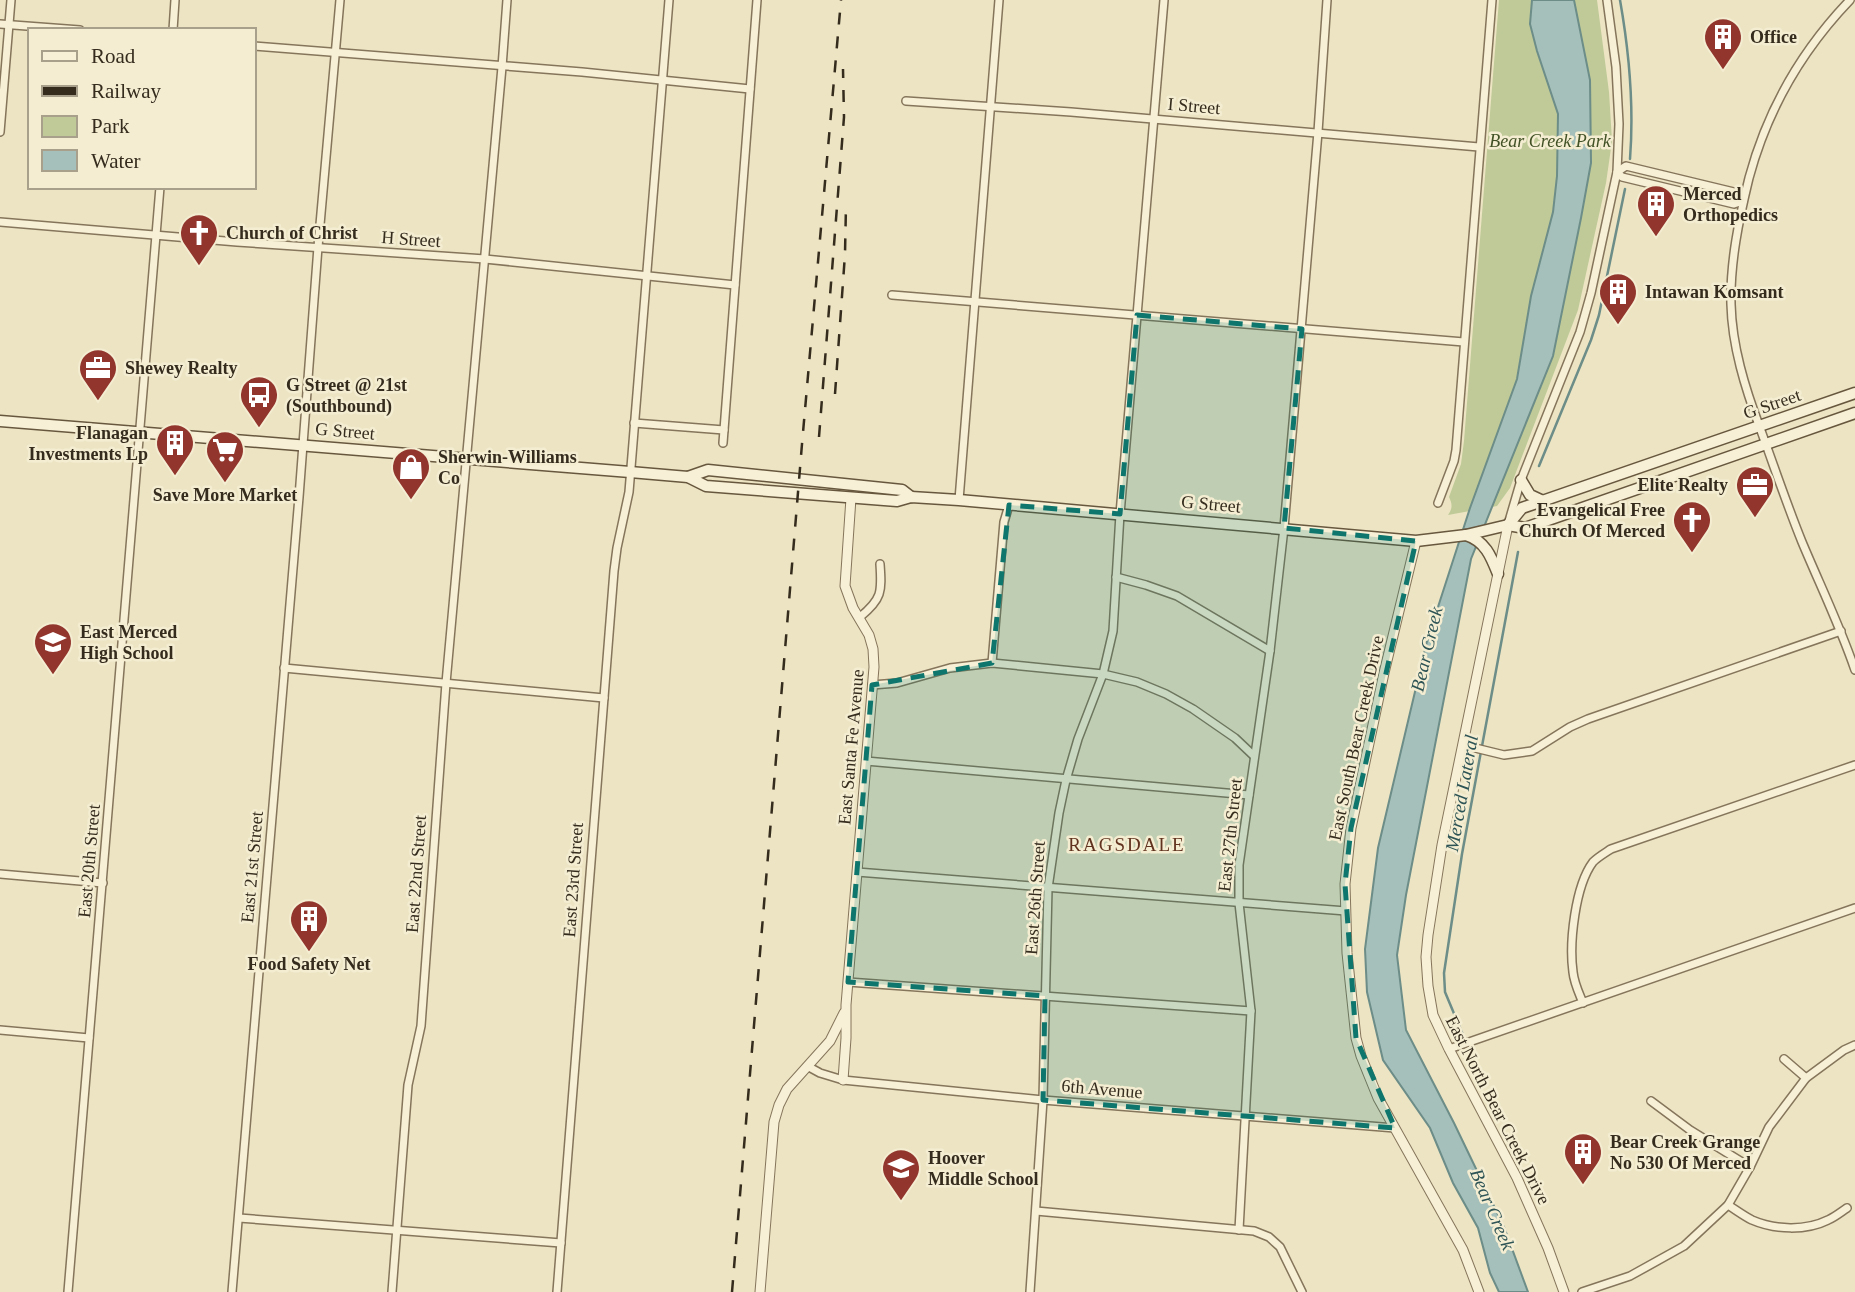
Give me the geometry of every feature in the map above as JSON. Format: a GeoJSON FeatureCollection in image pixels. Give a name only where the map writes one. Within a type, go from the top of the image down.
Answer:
{"type":"FeatureCollection","features":[{"type":"Feature","properties":{"kind":"main road","name":"G Street"},"geometry":{"type":"LineString","coordinates":[[1507,525],[1522,508],[1855,394]]}},
{"type":"Feature","properties":{"kind":"main road","name":"G Street"},"geometry":{"type":"LineString","coordinates":[[0,421],[688,477],[706,486],[897,501],[911,497],[959,500],[1416,541],[1466,535],[1507,525],[1525,527],[1855,414]]}},
{"type":"Feature","properties":{"kind":"main road","name":"G Street"},"geometry":{"type":"LineString","coordinates":[[688,477],[708,470],[902,490],[911,497]]}},
{"type":"Feature","properties":{"kind":"main road"},"geometry":{"type":"LineString","coordinates":[[1521,480],[1530,495],[1545,502]]}},
{"type":"Feature","properties":{"kind":"main road"},"geometry":{"type":"LineString","coordinates":[[1466,535],[1475,538],[1488,551],[1498,574]]}},
{"type":"Feature","properties":{"kind":"street"},"geometry":{"type":"LineString","coordinates":[[0,132],[11,0]]}},
{"type":"Feature","properties":{"kind":"street"},"geometry":{"type":"LineString","coordinates":[[173,28],[175,0]]}},
{"type":"Feature","properties":{"kind":"street","name":"East 21st Street"},"geometry":{"type":"LineString","coordinates":[[232,1292],[340,0]]}},
{"type":"Feature","properties":{"kind":"street","name":"East 22nd Street"},"geometry":{"type":"LineString","coordinates":[[392,1292],[408,1085],[421,1026],[446,684],[507,0]]}},
{"type":"Feature","properties":{"kind":"street","name":"East 23rd Street"},"geometry":{"type":"LineString","coordinates":[[557,1292],[617,548],[627,504],[669,0]]}},
{"type":"Feature","properties":{"kind":"street"},"geometry":{"type":"LineString","coordinates":[[723,443],[757,0]]}},
{"type":"Feature","properties":{"kind":"street"},"geometry":{"type":"LineString","coordinates":[[959,500],[999,0]]}},
{"type":"Feature","properties":{"kind":"street","name":"East 26th Street"},"geometry":{"type":"LineString","coordinates":[[1030,1292],[1043,1100],[1048,888],[1066,780],[1078,739],[1103,674],[1113,631],[1120,514],[1164,0]]}},
{"type":"Feature","properties":{"kind":"street","name":"East 27th Street"},"geometry":{"type":"LineString","coordinates":[[1239,1230],[1251,1011],[1239,903],[1239,865],[1270,651],[1284,528],[1327,0]]}},
{"type":"Feature","properties":{"kind":"street"},"geometry":{"type":"LineString","coordinates":[[1438,503],[1456,450],[1492,0]]}},
{"type":"Feature","properties":{"kind":"street"},"geometry":{"type":"LineString","coordinates":[[1507,525],[1521,480],[1580,332],[1617,172],[1619,124],[1616,67],[1607,0]]}},
{"type":"Feature","properties":{"kind":"street"},"geometry":{"type":"LineString","coordinates":[[1850,0],[1811,46],[1786,85],[1766,126],[1743,201],[1731,273],[1731,306],[1736,348],[1760,427],[1802,541],[1842,631],[1855,670]]}},
{"type":"Feature","properties":{"kind":"street"},"geometry":{"type":"LineString","coordinates":[[0,24],[52,28]]}},
{"type":"Feature","properties":{"kind":"street"},"geometry":{"type":"LineString","coordinates":[[256,46],[582,72],[750,89]]}},
{"type":"Feature","properties":{"kind":"street","name":"I Street"},"geometry":{"type":"LineString","coordinates":[[906,101],[1479,147]]}},
{"type":"Feature","properties":{"kind":"street"},"geometry":{"type":"LineString","coordinates":[[1617,172],[1626,166],[1738,193],[1743,201]]}},
{"type":"Feature","properties":{"kind":"street"},"geometry":{"type":"LineString","coordinates":[[1640,181],[1643,170]]}},
{"type":"Feature","properties":{"kind":"street"},"geometry":{"type":"LineString","coordinates":[[1617,172],[1622,177],[1734,204],[1743,201]]}},
{"type":"Feature","properties":{"kind":"street"},"geometry":{"type":"LineString","coordinates":[[1666,188],[1667,176]]}},
{"type":"Feature","properties":{"kind":"street","name":"East 20th Street"},"geometry":{"type":"LineString","coordinates":[[68,1292],[160,189]]}},
{"type":"Feature","properties":{"kind":"street","name":"H Street"},"geometry":{"type":"LineString","coordinates":[[0,222],[485,259],[735,285]]}},
{"type":"Feature","properties":{"kind":"street"},"geometry":{"type":"LineString","coordinates":[[892,295],[1464,342]]}},
{"type":"Feature","properties":{"kind":"street"},"geometry":{"type":"LineString","coordinates":[[634,423],[724,430]]}},
{"type":"Feature","properties":{"kind":"street","name":"East Santa Fe Avenue"},"geometry":{"type":"LineString","coordinates":[[843,1080],[846,1005],[873,649],[867,630],[849,600],[845,582],[851,498]]}},
{"type":"Feature","properties":{"kind":"street"},"geometry":{"type":"LineString","coordinates":[[992,663],[1004,522],[1009,505]]}},
{"type":"Feature","properties":{"kind":"street","name":"East North Bear Creek Drive"},"geometry":{"type":"LineString","coordinates":[[1507,525],[1468,746],[1442,845],[1426,957],[1428,986],[1433,1015],[1517,1178],[1564,1292]]}},
{"type":"Feature","properties":{"kind":"street","name":"East South Bear Creek Drive"},"geometry":{"type":"LineString","coordinates":[[1416,541],[1351,828],[1345,884],[1348,964],[1356,1038],[1374,1090],[1463,1250],[1479,1292]]}},
{"type":"Feature","properties":{"kind":"street"},"geometry":{"type":"LineString","coordinates":[[860,617],[877,600],[880,564]]}},
{"type":"Feature","properties":{"kind":"street"},"geometry":{"type":"LineString","coordinates":[[1116,577],[1177,596],[1270,651]]}},
{"type":"Feature","properties":{"kind":"street"},"geometry":{"type":"LineString","coordinates":[[1468,746],[1504,755],[1532,751],[1588,719],[1842,631]]}},
{"type":"Feature","properties":{"kind":"street"},"geometry":{"type":"LineString","coordinates":[[872,685],[897,683],[950,668],[992,663],[1103,674],[1137,682],[1193,709],[1235,738],[1255,756]]}},
{"type":"Feature","properties":{"kind":"street"},"geometry":{"type":"LineString","coordinates":[[284,668],[604,698]]}},
{"type":"Feature","properties":{"kind":"street"},"geometry":{"type":"LineString","coordinates":[[866,761],[1249,796]]}},
{"type":"Feature","properties":{"kind":"street"},"geometry":{"type":"LineString","coordinates":[[1583,1003],[1573,976],[1572,936],[1585,877],[1595,861],[1611,849],[1855,765]]}},
{"type":"Feature","properties":{"kind":"street"},"geometry":{"type":"LineString","coordinates":[[857,872],[1346,911]]}},
{"type":"Feature","properties":{"kind":"street"},"geometry":{"type":"LineString","coordinates":[[0,874],[103,883]]}},
{"type":"Feature","properties":{"kind":"street"},"geometry":{"type":"LineString","coordinates":[[1449,1049],[1855,908]]}},
{"type":"Feature","properties":{"kind":"street"},"geometry":{"type":"LineString","coordinates":[[848,982],[1251,1011]]}},
{"type":"Feature","properties":{"kind":"street","name":"East Santa Fe Avenue"},"geometry":{"type":"LineString","coordinates":[[760,1292],[774,1122],[779,1105],[787,1089],[809,1067],[835,1033],[846,1005]]}},
{"type":"Feature","properties":{"kind":"street"},"geometry":{"type":"LineString","coordinates":[[0,1030],[89,1038]]}},
{"type":"Feature","properties":{"kind":"street"},"geometry":{"type":"LineString","coordinates":[[1582,1292],[1630,1276],[1684,1246],[1728,1205],[1769,1127],[1805,1078],[1855,1045]]}},
{"type":"Feature","properties":{"kind":"street"},"geometry":{"type":"LineString","coordinates":[[1784,1059],[1805,1078]]}},
{"type":"Feature","properties":{"kind":"street","name":"6th Avenue"},"geometry":{"type":"LineString","coordinates":[[809,1067],[843,1080],[1043,1100],[1395,1128]]}},
{"type":"Feature","properties":{"kind":"street"},"geometry":{"type":"LineString","coordinates":[[1651,1101],[1690,1130],[1750,1167]]}},
{"type":"Feature","properties":{"kind":"street"},"geometry":{"type":"LineString","coordinates":[[1728,1205],[1751,1219],[1769,1225],[1790,1227],[1811,1226],[1828,1220],[1847,1208]]}},
{"type":"Feature","properties":{"kind":"street"},"geometry":{"type":"LineString","coordinates":[[1036,1211],[1254,1231],[1269,1237],[1280,1247],[1302,1292]]}},
{"type":"Feature","properties":{"kind":"street"},"geometry":{"type":"LineString","coordinates":[[239,1218],[561,1243]]}},
{"type":"Feature","properties":{"kind":"highlighted area"},"geometry":{"type":"Polygon","coordinates":[[[1137,315],[1302,329],[1284,528],[1416,541],[1351,828],[1345,884],[1356,1038],[1395,1128],[1043,1100],[1045,996],[848,982],[872,685],[992,663],[1009,505],[1120,514],[1137,315]]]}},
{"type":"Feature","properties":{"kind":"green space","name":"Bear Creek Park"},"geometry":{"type":"Polygon","coordinates":[[[1499,0],[1597,0],[1609,92],[1612,141],[1606,183],[1578,310],[1510,488],[1497,506],[1448,515],[1452,507],[1449,497],[1461,464],[1464,441],[1499,0]]]}},
{"type":"Feature","properties":{"kind":"water","name":"Bear Creek"},"geometry":{"type":"Polygon","coordinates":[[[1532,0],[1574,0],[1590,80],[1591,163],[1553,356],[1471,559],[1406,895],[1397,955],[1406,1030],[1504,1227],[1528,1292],[1499,1292],[1490,1273],[1478,1228],[1453,1183],[1430,1128],[1383,1060],[1367,992],[1365,949],[1378,848],[1427,641],[1470,508],[1517,379],[1531,296],[1553,212],[1557,176],[1558,114],[1530,24],[1532,0]]]}},
{"type":"Feature","properties":{"kind":"waterway","name":"Merced Lateral"},"geometry":{"type":"LineString","coordinates":[[1620,0],[1630,79],[1630,159]]}},
{"type":"Feature","properties":{"kind":"waterway","name":"Merced Lateral"},"geometry":{"type":"LineString","coordinates":[[1539,466],[1599,315],[1625,189]]}},
{"type":"Feature","properties":{"kind":"waterway","name":"Merced Lateral"},"geometry":{"type":"LineString","coordinates":[[1463,1035],[1445,992],[1444,973],[1462,854],[1518,552]]}},
{"type":"Feature","properties":{"kind":"railway"},"geometry":{"type":"LineString","coordinates":[[732,1292],[841,0]]}},
{"type":"Feature","properties":{"kind":"railway"},"geometry":{"type":"LineString","coordinates":[[819,437],[844,117],[843,69]]}},
{"type":"Feature","properties":{"kind":"railway"},"geometry":{"type":"LineString","coordinates":[[835,394],[846,205]]}},
{"type":"Feature","properties":{"kind":"place","name":"Office"},"geometry":{"type":"Point","coordinates":[1723,71]}},
{"type":"Feature","properties":{"kind":"place","name":"Merced Orthopedics"},"geometry":{"type":"Point","coordinates":[1656,238]}},
{"type":"Feature","properties":{"kind":"place","name":"Church of Christ"},"geometry":{"type":"Point","coordinates":[199,267]}},
{"type":"Feature","properties":{"kind":"place","name":"Intawan Komsant"},"geometry":{"type":"Point","coordinates":[1618,326]}},
{"type":"Feature","properties":{"kind":"place","name":"Shewey Realty"},"geometry":{"type":"Point","coordinates":[98,402]}},
{"type":"Feature","properties":{"kind":"place","name":"G Street @ 21st (Southbound)"},"geometry":{"type":"Point","coordinates":[259,429]}},
{"type":"Feature","properties":{"kind":"place","name":"Flanagan Investments Lp"},"geometry":{"type":"Point","coordinates":[175,477]}},
{"type":"Feature","properties":{"kind":"place","name":"Save More Market"},"geometry":{"type":"Point","coordinates":[225,484]}},
{"type":"Feature","properties":{"kind":"place","name":"Sherwin-Williams Co"},"geometry":{"type":"Point","coordinates":[411,501]}},
{"type":"Feature","properties":{"kind":"place","name":"Elite Realty"},"geometry":{"type":"Point","coordinates":[1755,519]}},
{"type":"Feature","properties":{"kind":"place","name":"Evangelical Free Church Of Merced"},"geometry":{"type":"Point","coordinates":[1692,554]}},
{"type":"Feature","properties":{"kind":"place","name":"East Merced High School"},"geometry":{"type":"Point","coordinates":[53,676]}},
{"type":"Feature","properties":{"kind":"place","name":"Food Safety Net"},"geometry":{"type":"Point","coordinates":[309,953]}},
{"type":"Feature","properties":{"kind":"place","name":"Bear Creek Grange No 530 Of Merced"},"geometry":{"type":"Point","coordinates":[1583,1186]}},
{"type":"Feature","properties":{"kind":"place","name":"Hoover Middle School"},"geometry":{"type":"Point","coordinates":[901,1202]}},
{"type":"Feature","properties":{"kind":"district","name":"RAGSDALE"},"geometry":{"type":"Point","coordinates":[1127,844]}}]}
